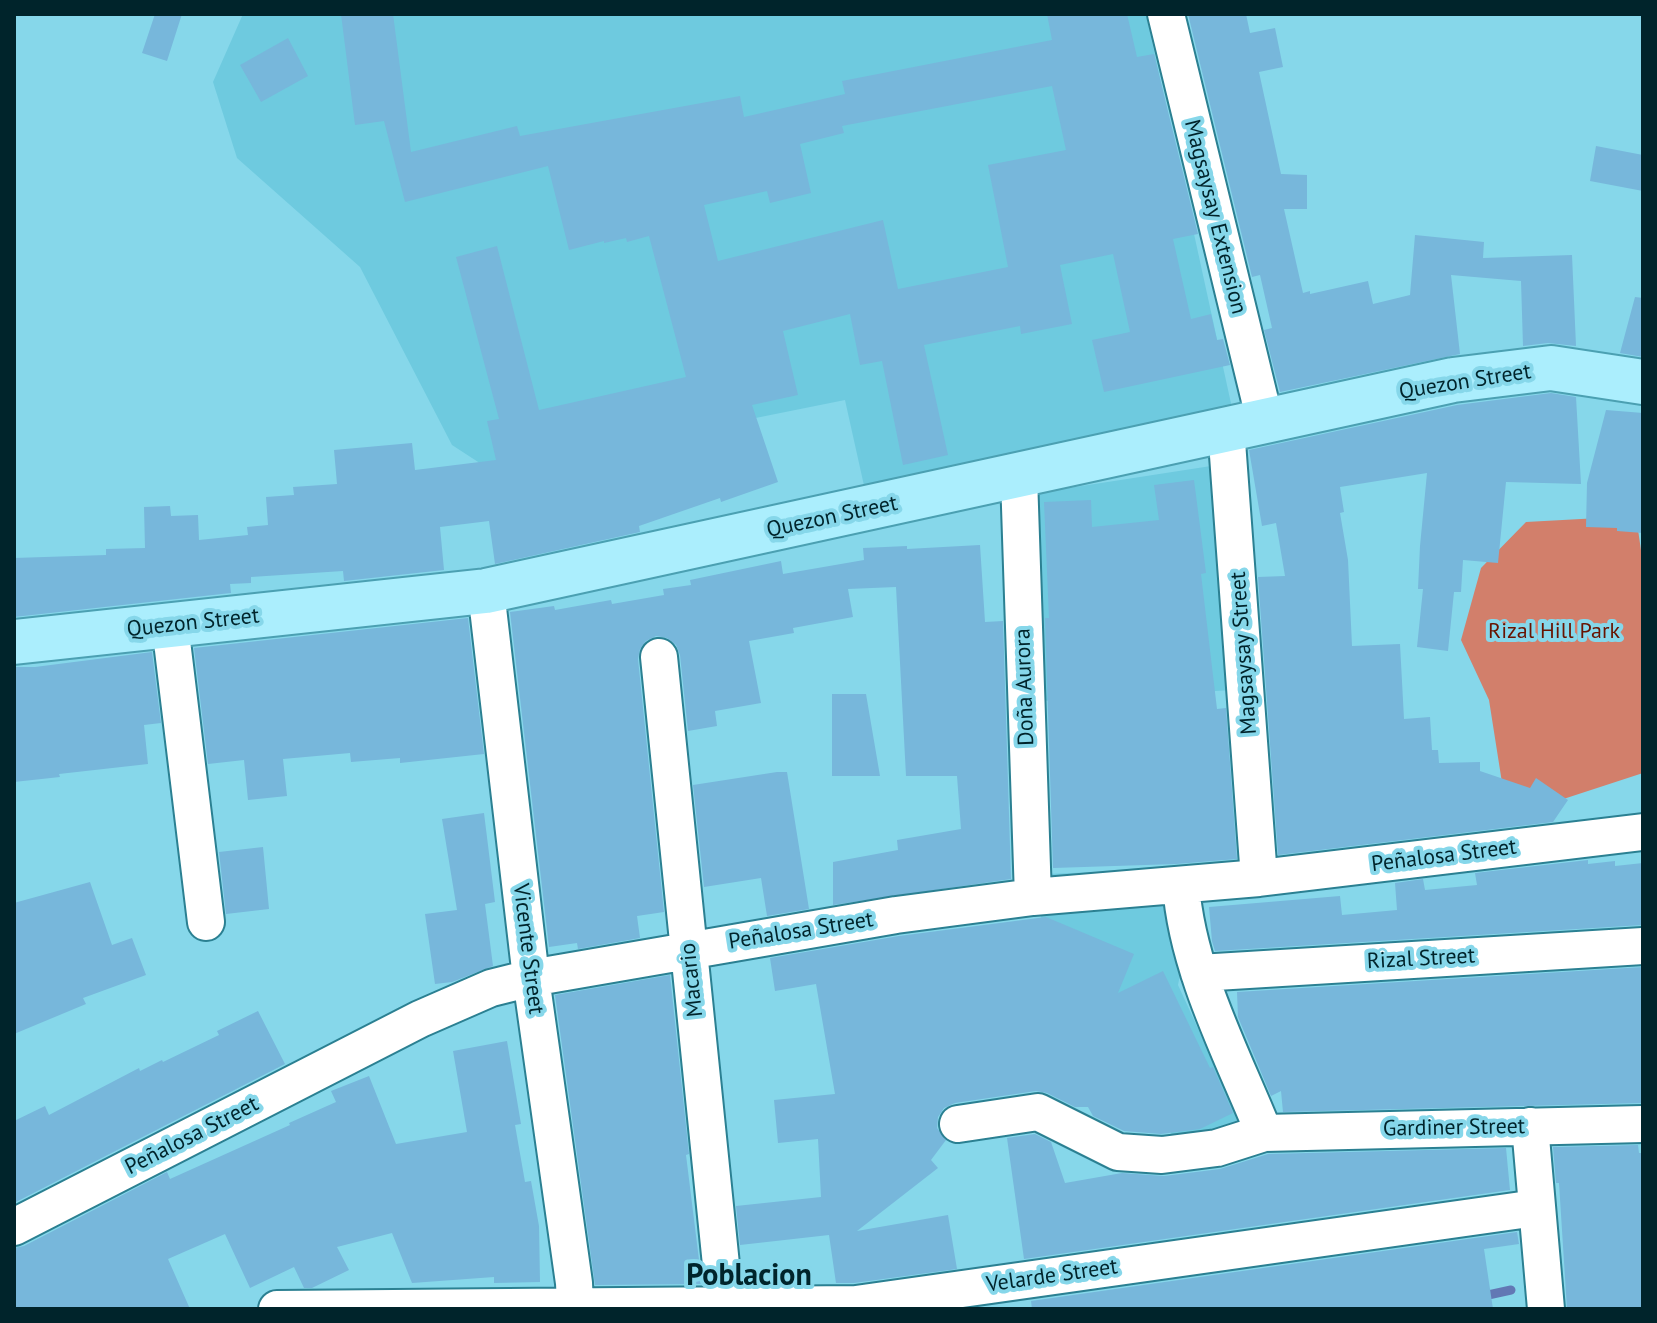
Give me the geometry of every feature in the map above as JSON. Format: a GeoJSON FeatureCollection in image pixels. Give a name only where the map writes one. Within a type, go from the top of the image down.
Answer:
{"type":"FeatureCollection","features":[{"type":"Feature","properties":{"kind":"main road","name":"Quezon Street"},"geometry":{"type":"LineString","coordinates":[[14,642],[486,591],[1453,380],[1551,368],[1643,382]]}},
{"type":"Feature","properties":{"kind":"street","name":"Magsaysay Extension"},"geometry":{"type":"LineString","coordinates":[[1166,14],[1246,424]]}},
{"type":"Feature","properties":{"kind":"street","name":"Magsaysay Street"},"geometry":{"type":"LineString","coordinates":[[1246,424],[1259,878]]}},
{"type":"Feature","properties":{"kind":"street","name":"Doña Aurora"},"geometry":{"type":"LineString","coordinates":[[1019,477],[1033,897]]}},
{"type":"Feature","properties":{"kind":"street","name":"Vicente Street"},"geometry":{"type":"LineString","coordinates":[[486,591],[531,978],[575,1305]]}},
{"type":"Feature","properties":{"kind":"street"},"geometry":{"type":"LineString","coordinates":[[170,625],[206,922]]}},
{"type":"Feature","properties":{"kind":"street","name":"Macario"},"geometry":{"type":"LineString","coordinates":[[659,657],[725,1304]]}},
{"type":"Feature","properties":{"kind":"street","name":"Peñalosa Street"},"geometry":{"type":"LineString","coordinates":[[14,1227],[420,1019],[491,988],[531,978],[896,915],[1033,897],[1259,878],[1643,832]]}},
{"type":"Feature","properties":{"kind":"street"},"geometry":{"type":"LineString","coordinates":[[1181,885],[1188,939],[1199,973],[1264,1133]]}},
{"type":"Feature","properties":{"kind":"street","name":"Rizal Street"},"geometry":{"type":"LineString","coordinates":[[1199,973],[1643,946]]}},
{"type":"Feature","properties":{"kind":"street","name":"Gardiner Street"},"geometry":{"type":"LineString","coordinates":[[958,1124],[1038,1112],[1118,1152],[1162,1155],[1217,1148],[1264,1133],[1643,1124]]}},
{"type":"Feature","properties":{"kind":"street"},"geometry":{"type":"LineString","coordinates":[[1530,1126],[1546,1309]]}},
{"type":"Feature","properties":{"kind":"street","name":"Velarde Street"},"geometry":{"type":"LineString","coordinates":[[277,1309],[856,1304],[1536,1208]]}},
{"type":"Feature","properties":{"kind":"shaded area"},"geometry":{"type":"Polygon","coordinates":[[[243,14],[1146,14],[1232,408],[865,490],[845,400],[492,471],[452,445],[360,267],[237,158],[213,82],[243,14]]]}},
{"type":"Feature","properties":{"kind":"shaded area"},"geometry":{"type":"Polygon","coordinates":[[[1211,466],[1233,690],[1043,701],[1030,494],[1211,466]]]}},
{"type":"Feature","properties":{"kind":"shaded area"},"geometry":{"type":"Polygon","coordinates":[[[1201,868],[1178,985],[1247,1135],[1181,1153],[1106,1002],[1034,974],[1046,874],[1201,868]]]}},
{"type":"Feature","properties":{"kind":"green space","name":"Rizal Hill Park"},"geometry":{"type":"Polygon","coordinates":[[[1636,516],[1643,564],[1643,773],[1542,806],[1506,808],[1489,700],[1461,640],[1481,568],[1526,522],[1636,516]]]}},
{"type":"Feature","properties":{"kind":"building"},"geometry":{"type":"Polygon","coordinates":[[[155,14],[182,14],[167,61],[142,53],[155,14]]]}},
{"type":"Feature","properties":{"kind":"building"},"geometry":{"type":"Polygon","coordinates":[[[341,14],[393,14],[411,152],[517,126],[520,136],[740,96],[744,117],[845,94],[842,81],[1052,40],[1047,14],[1127,14],[1137,57],[1154,54],[1198,234],[1173,239],[1191,319],[1211,314],[1217,340],[1223,339],[1230,365],[1104,392],[1092,340],[1130,332],[1113,254],[1060,265],[1072,324],[1021,334],[1020,326],[924,345],[948,455],[903,465],[882,361],[860,365],[850,314],[783,331],[798,395],[752,405],[778,482],[639,526],[640,532],[495,564],[489,521],[440,527],[444,570],[344,581],[343,571],[251,577],[251,583],[230,584],[231,593],[14,617],[14,558],[106,555],[106,549],[145,548],[144,507],[170,506],[171,516],[198,515],[199,540],[248,535],[247,527],[268,525],[266,497],[294,495],[293,487],[337,484],[334,450],[412,443],[415,470],[496,460],[487,421],[499,419],[456,257],[497,246],[539,410],[686,377],[649,236],[627,242],[626,238],[604,241],[569,250],[548,166],[405,202],[384,121],[355,125],[341,14]],[[1052,86],[842,126],[844,133],[800,144],[811,193],[770,203],[767,191],[704,205],[718,261],[883,220],[898,289],[1008,267],[988,165],[1066,150],[1052,86]]]}},
{"type":"Feature","properties":{"kind":"building"},"geometry":{"type":"Polygon","coordinates":[[[1188,14],[1246,14],[1250,33],[1275,28],[1283,67],[1259,72],[1281,174],[1307,175],[1307,209],[1284,209],[1303,293],[1368,281],[1373,304],[1410,295],[1415,235],[1484,242],[1483,258],[1572,255],[1576,346],[1548,343],[1523,346],[1521,281],[1451,275],[1460,354],[1280,392],[1264,330],[1272,328],[1260,275],[1252,277],[1188,14]]]}},
{"type":"Feature","properties":{"kind":"building"},"geometry":{"type":"Polygon","coordinates":[[[288,38],[308,76],[261,102],[240,65],[288,38]]]}},
{"type":"Feature","properties":{"kind":"building"},"geometry":{"type":"Polygon","coordinates":[[[1596,146],[1643,155],[1643,191],[1590,181],[1596,146]]]}},
{"type":"Feature","properties":{"kind":"building"},"geometry":{"type":"Polygon","coordinates":[[[1635,297],[1643,298],[1643,357],[1620,353],[1635,297]]]}},
{"type":"Feature","properties":{"kind":"building"},"geometry":{"type":"Polygon","coordinates":[[[1551,393],[1576,397],[1581,484],[1506,482],[1498,563],[1463,560],[1461,592],[1454,592],[1448,651],[1417,647],[1423,589],[1418,589],[1420,546],[1427,473],[1340,487],[1344,512],[1340,513],[1348,560],[1352,646],[1400,644],[1404,719],[1430,717],[1432,750],[1438,750],[1439,763],[1480,762],[1480,771],[1530,788],[1536,778],[1568,800],[1553,822],[1278,855],[1258,577],[1285,576],[1276,523],[1262,526],[1249,450],[1457,405],[1551,393]]]}},
{"type":"Feature","properties":{"kind":"building"},"geometry":{"type":"Polygon","coordinates":[[[1606,410],[1643,413],[1643,533],[1586,527],[1587,483],[1606,410]]]}},
{"type":"Feature","properties":{"kind":"building"},"geometry":{"type":"Polygon","coordinates":[[[1194,480],[1206,573],[1201,574],[1217,709],[1226,708],[1237,859],[1053,868],[1044,502],[1091,500],[1092,527],[1159,520],[1154,485],[1194,480]]]}},
{"type":"Feature","properties":{"kind":"building"},"geometry":{"type":"Polygon","coordinates":[[[980,545],[985,622],[1003,621],[1011,879],[833,905],[833,862],[898,850],[897,840],[961,829],[957,776],[906,776],[896,587],[848,589],[853,617],[793,628],[794,633],[749,641],[761,703],[715,711],[717,726],[688,731],[680,655],[676,645],[667,638],[656,636],[646,641],[638,659],[664,912],[637,916],[640,938],[578,949],[577,943],[549,947],[510,612],[554,606],[555,610],[611,600],[612,604],[664,595],[663,589],[691,585],[690,580],[781,561],[783,574],[864,560],[863,548],[980,545]]]}},
{"type":"Feature","properties":{"kind":"building"},"geometry":{"type":"Polygon","coordinates":[[[468,618],[484,754],[400,763],[400,758],[351,762],[350,753],[283,759],[287,796],[248,800],[244,760],[208,764],[194,648],[468,618]]]}},
{"type":"Feature","properties":{"kind":"building"},"geometry":{"type":"Polygon","coordinates":[[[152,652],[161,723],[144,725],[148,764],[14,782],[14,667],[152,652]]]}},
{"type":"Feature","properties":{"kind":"building"},"geometry":{"type":"Polygon","coordinates":[[[832,694],[866,694],[880,776],[832,776],[832,694]]]}},
{"type":"Feature","properties":{"kind":"building"},"geometry":{"type":"Polygon","coordinates":[[[787,772],[809,909],[767,916],[761,878],[704,887],[693,785],[787,772]]]}},
{"type":"Feature","properties":{"kind":"building"},"geometry":{"type":"Polygon","coordinates":[[[484,813],[495,902],[485,904],[493,966],[452,982],[435,984],[425,914],[457,910],[442,819],[484,813]]]}},
{"type":"Feature","properties":{"kind":"building"},"geometry":{"type":"Polygon","coordinates":[[[263,847],[269,909],[226,914],[219,852],[263,847]]]}},
{"type":"Feature","properties":{"kind":"building"},"geometry":{"type":"Polygon","coordinates":[[[1588,860],[1588,864],[1615,861],[1615,866],[1643,863],[1643,925],[1215,951],[1212,941],[1209,907],[1340,896],[1342,915],[1397,910],[1395,883],[1423,879],[1425,890],[1477,885],[1475,873],[1588,860]]]}},
{"type":"Feature","properties":{"kind":"building"},"geometry":{"type":"Polygon","coordinates":[[[90,882],[112,945],[132,938],[146,975],[83,998],[86,1004],[14,1034],[14,903],[90,882]]]}},
{"type":"Feature","properties":{"kind":"building"},"geometry":{"type":"Polygon","coordinates":[[[1046,917],[1134,954],[1118,993],[1163,971],[1210,1068],[1213,1067],[1233,1113],[1200,1129],[1161,1134],[1124,1131],[1093,1116],[1088,1107],[1075,1107],[1036,1091],[955,1103],[944,1108],[938,1117],[937,1128],[946,1140],[931,1160],[938,1168],[857,1231],[948,1215],[957,1269],[836,1283],[829,1235],[740,1245],[736,1206],[821,1197],[818,1139],[778,1143],[774,1100],[835,1094],[816,984],[775,991],[770,958],[899,936],[1046,917]]]}},
{"type":"Feature","properties":{"kind":"building"},"geometry":{"type":"Polygon","coordinates":[[[1643,967],[1643,1103],[1283,1112],[1281,1091],[1271,1096],[1238,1017],[1237,992],[1643,967]]]}},
{"type":"Feature","properties":{"kind":"building"},"geometry":{"type":"Polygon","coordinates":[[[670,975],[689,1154],[686,1155],[702,1284],[595,1285],[555,995],[670,975]]]}},
{"type":"Feature","properties":{"kind":"building"},"geometry":{"type":"Polygon","coordinates":[[[258,1011],[285,1064],[14,1203],[14,1121],[45,1106],[49,1115],[139,1068],[140,1071],[163,1062],[219,1035],[217,1031],[258,1011]]]}},
{"type":"Feature","properties":{"kind":"building"},"geometry":{"type":"Polygon","coordinates":[[[507,1041],[521,1124],[515,1125],[525,1182],[531,1181],[539,1226],[540,1282],[494,1283],[494,1277],[412,1283],[392,1233],[337,1247],[349,1270],[312,1288],[304,1288],[294,1267],[250,1288],[225,1234],[168,1259],[190,1309],[14,1309],[14,1248],[24,1246],[167,1172],[170,1179],[290,1125],[336,1102],[331,1091],[369,1076],[396,1144],[467,1132],[453,1051],[507,1041]]]}},
{"type":"Feature","properties":{"kind":"building"},"geometry":{"type":"Polygon","coordinates":[[[1035,1134],[1051,1142],[1065,1183],[1122,1173],[1164,1176],[1220,1169],[1268,1154],[1506,1148],[1510,1190],[1024,1259],[1007,1138],[1035,1134]]]}},
{"type":"Feature","properties":{"kind":"building"},"geometry":{"type":"Polygon","coordinates":[[[1638,1145],[1639,1153],[1643,1153],[1643,1309],[1567,1309],[1559,1183],[1556,1183],[1553,1147],[1638,1145]]]}},
{"type":"Feature","properties":{"kind":"building"},"geometry":{"type":"Polygon","coordinates":[[[1517,1232],[1519,1244],[1484,1249],[1493,1309],[1032,1309],[1031,1301],[1517,1232]]]}},
{"type":"Feature","properties":{"kind":"waterway"},"geometry":{"type":"LineString","coordinates":[[1479,1297],[1511,1290]]}},
{"type":"Feature","properties":{"kind":"district","name":"Poblacion"},"geometry":{"type":"Point","coordinates":[749,1276]}}]}
